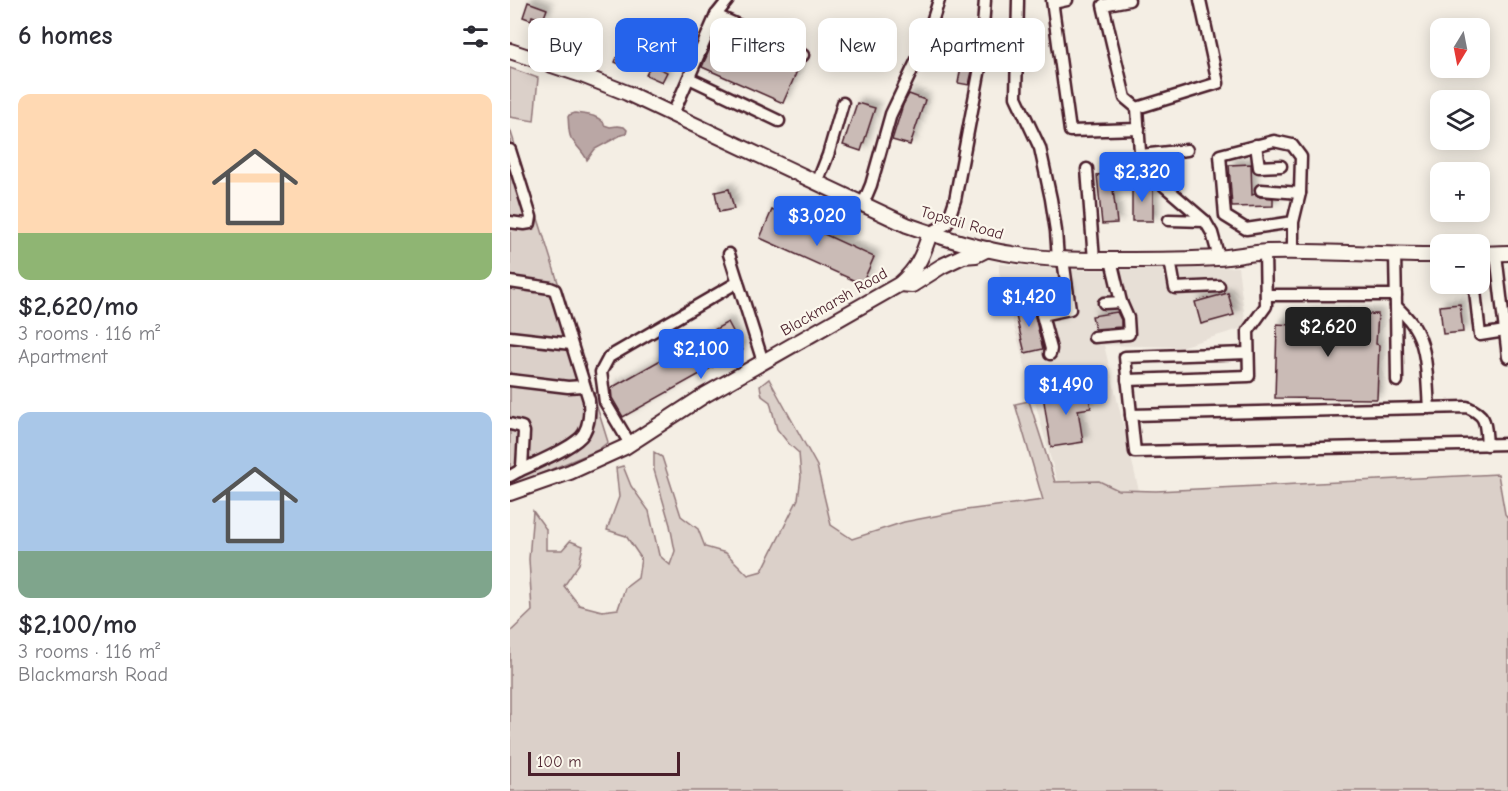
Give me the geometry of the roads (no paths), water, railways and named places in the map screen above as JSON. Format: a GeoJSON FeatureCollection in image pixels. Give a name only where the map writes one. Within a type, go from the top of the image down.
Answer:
{"type":"FeatureCollection","features":[{"type":"Feature","properties":{"kind":"main road","name":"Topsail Road"},"geometry":{"type":"LineString","coordinates":[[510,51],[579,74],[673,114],[907,225],[988,249],[1012,254],[1094,260],[1219,258],[1265,252],[1430,255]]}},
{"type":"Feature","properties":{"kind":"main road","name":"Blackmarsh Road"},"geometry":{"type":"LineString","coordinates":[[510,493],[570,472],[630,444],[705,395],[900,284],[918,265],[930,233]]}},
{"type":"Feature","properties":{"kind":"main road"},"geometry":{"type":"LineString","coordinates":[[900,284],[912,285],[963,256],[976,255],[988,249]]}},
{"type":"Feature","properties":{"kind":"street"},"geometry":{"type":"LineString","coordinates":[[673,114],[716,15],[728,0]]}},
{"type":"Feature","properties":{"kind":"street"},"geometry":{"type":"LineString","coordinates":[[863,204],[891,114],[926,41],[939,0]]}},
{"type":"Feature","properties":{"kind":"street"},"geometry":{"type":"LineString","coordinates":[[930,233],[947,224],[955,200],[980,68],[985,0]]}},
{"type":"Feature","properties":{"kind":"street"},"geometry":{"type":"LineString","coordinates":[[1018,0],[1016,97],[1040,148],[1070,309],[1042,315]]}},
{"type":"Feature","properties":{"kind":"street"},"geometry":{"type":"LineString","coordinates":[[1067,0],[1052,1],[1070,131],[1139,129]]}},
{"type":"Feature","properties":{"kind":"street"},"geometry":{"type":"LineString","coordinates":[[1129,0],[1102,3],[1125,98],[1137,108],[1141,166],[1205,220],[1212,233],[1219,258]]}},
{"type":"Feature","properties":{"kind":"street"},"geometry":{"type":"LineString","coordinates":[[1137,108],[1218,83],[1200,0]]}},
{"type":"Feature","properties":{"kind":"street"},"geometry":{"type":"LineString","coordinates":[[716,15],[723,18]]}},
{"type":"Feature","properties":{"kind":"street"},"geometry":{"type":"LineString","coordinates":[[688,78],[779,121]]}},
{"type":"Feature","properties":{"kind":"street"},"geometry":{"type":"LineString","coordinates":[[817,183],[828,155],[843,103]]}},
{"type":"Feature","properties":{"kind":"street"},"geometry":{"type":"LineString","coordinates":[[1293,222],[1246,229],[1225,216],[1220,155],[1274,141],[1292,145],[1301,158],[1300,193],[1293,222],[1293,252]]}},
{"type":"Feature","properties":{"kind":"street"},"geometry":{"type":"LineString","coordinates":[[1257,145],[1259,167],[1281,166]]}},
{"type":"Feature","properties":{"kind":"street"},"geometry":{"type":"LineString","coordinates":[[510,150],[531,217],[530,222],[526,224],[510,222]]}},
{"type":"Feature","properties":{"kind":"street"},"geometry":{"type":"LineString","coordinates":[[1141,155],[1187,150]]}},
{"type":"Feature","properties":{"kind":"street"},"geometry":{"type":"LineString","coordinates":[[1086,169],[1094,260]]}},
{"type":"Feature","properties":{"kind":"street"},"geometry":{"type":"LineString","coordinates":[[1261,190],[1300,193]]}},
{"type":"Feature","properties":{"kind":"street"},"geometry":{"type":"LineString","coordinates":[[1168,220],[1205,220]]}},
{"type":"Feature","properties":{"kind":"street"},"geometry":{"type":"LineString","coordinates":[[1127,381],[1249,376],[1248,331],[1266,306],[1265,252]]}},
{"type":"Feature","properties":{"kind":"street"},"geometry":{"type":"LineString","coordinates":[[729,254],[763,362]]}},
{"type":"Feature","properties":{"kind":"street"},"geometry":{"type":"LineString","coordinates":[[1395,254],[1397,381]]}},
{"type":"Feature","properties":{"kind":"street"},"geometry":{"type":"LineString","coordinates":[[1502,254],[1508,357]]}},
{"type":"Feature","properties":{"kind":"street"},"geometry":{"type":"LineString","coordinates":[[1094,338],[1130,334],[1128,318],[1121,302],[1112,260]]}},
{"type":"Feature","properties":{"kind":"street"},"geometry":{"type":"LineString","coordinates":[[1170,260],[1175,288],[1219,286]]}},
{"type":"Feature","properties":{"kind":"street"},"geometry":{"type":"LineString","coordinates":[[510,282],[555,290],[590,407],[589,421],[584,434],[574,444],[515,473]]}},
{"type":"Feature","properties":{"kind":"street"},"geometry":{"type":"LineString","coordinates":[[630,444],[605,402],[601,372],[609,357],[738,282]]}},
{"type":"Feature","properties":{"kind":"street"},"geometry":{"type":"LineString","coordinates":[[1016,293],[1035,292],[1041,299],[1050,354]]}},
{"type":"Feature","properties":{"kind":"street"},"geometry":{"type":"LineString","coordinates":[[1475,294],[1480,334],[1505,331]]}},
{"type":"Feature","properties":{"kind":"street"},"geometry":{"type":"LineString","coordinates":[[1266,295],[1396,300]]}},
{"type":"Feature","properties":{"kind":"street"},"geometry":{"type":"LineString","coordinates":[[1396,300],[1418,333],[1425,359],[1429,408]]}},
{"type":"Feature","properties":{"kind":"street"},"geometry":{"type":"LineString","coordinates":[[1104,303],[1121,302]]}},
{"type":"Feature","properties":{"kind":"street"},"geometry":{"type":"LineString","coordinates":[[510,337],[571,344]]}},
{"type":"Feature","properties":{"kind":"street"},"geometry":{"type":"LineString","coordinates":[[1248,353],[1125,357],[1135,452],[1508,444]]}},
{"type":"Feature","properties":{"kind":"street"},"geometry":{"type":"LineString","coordinates":[[510,380],[568,387],[583,386]]}},
{"type":"Feature","properties":{"kind":"street"},"geometry":{"type":"LineString","coordinates":[[1131,415],[1467,407],[1480,412],[1485,423],[1487,445]]}},
{"type":"Feature","properties":{"kind":"street"},"geometry":{"type":"LineString","coordinates":[[510,424],[522,427],[524,432],[523,462],[515,473]]}}]}
